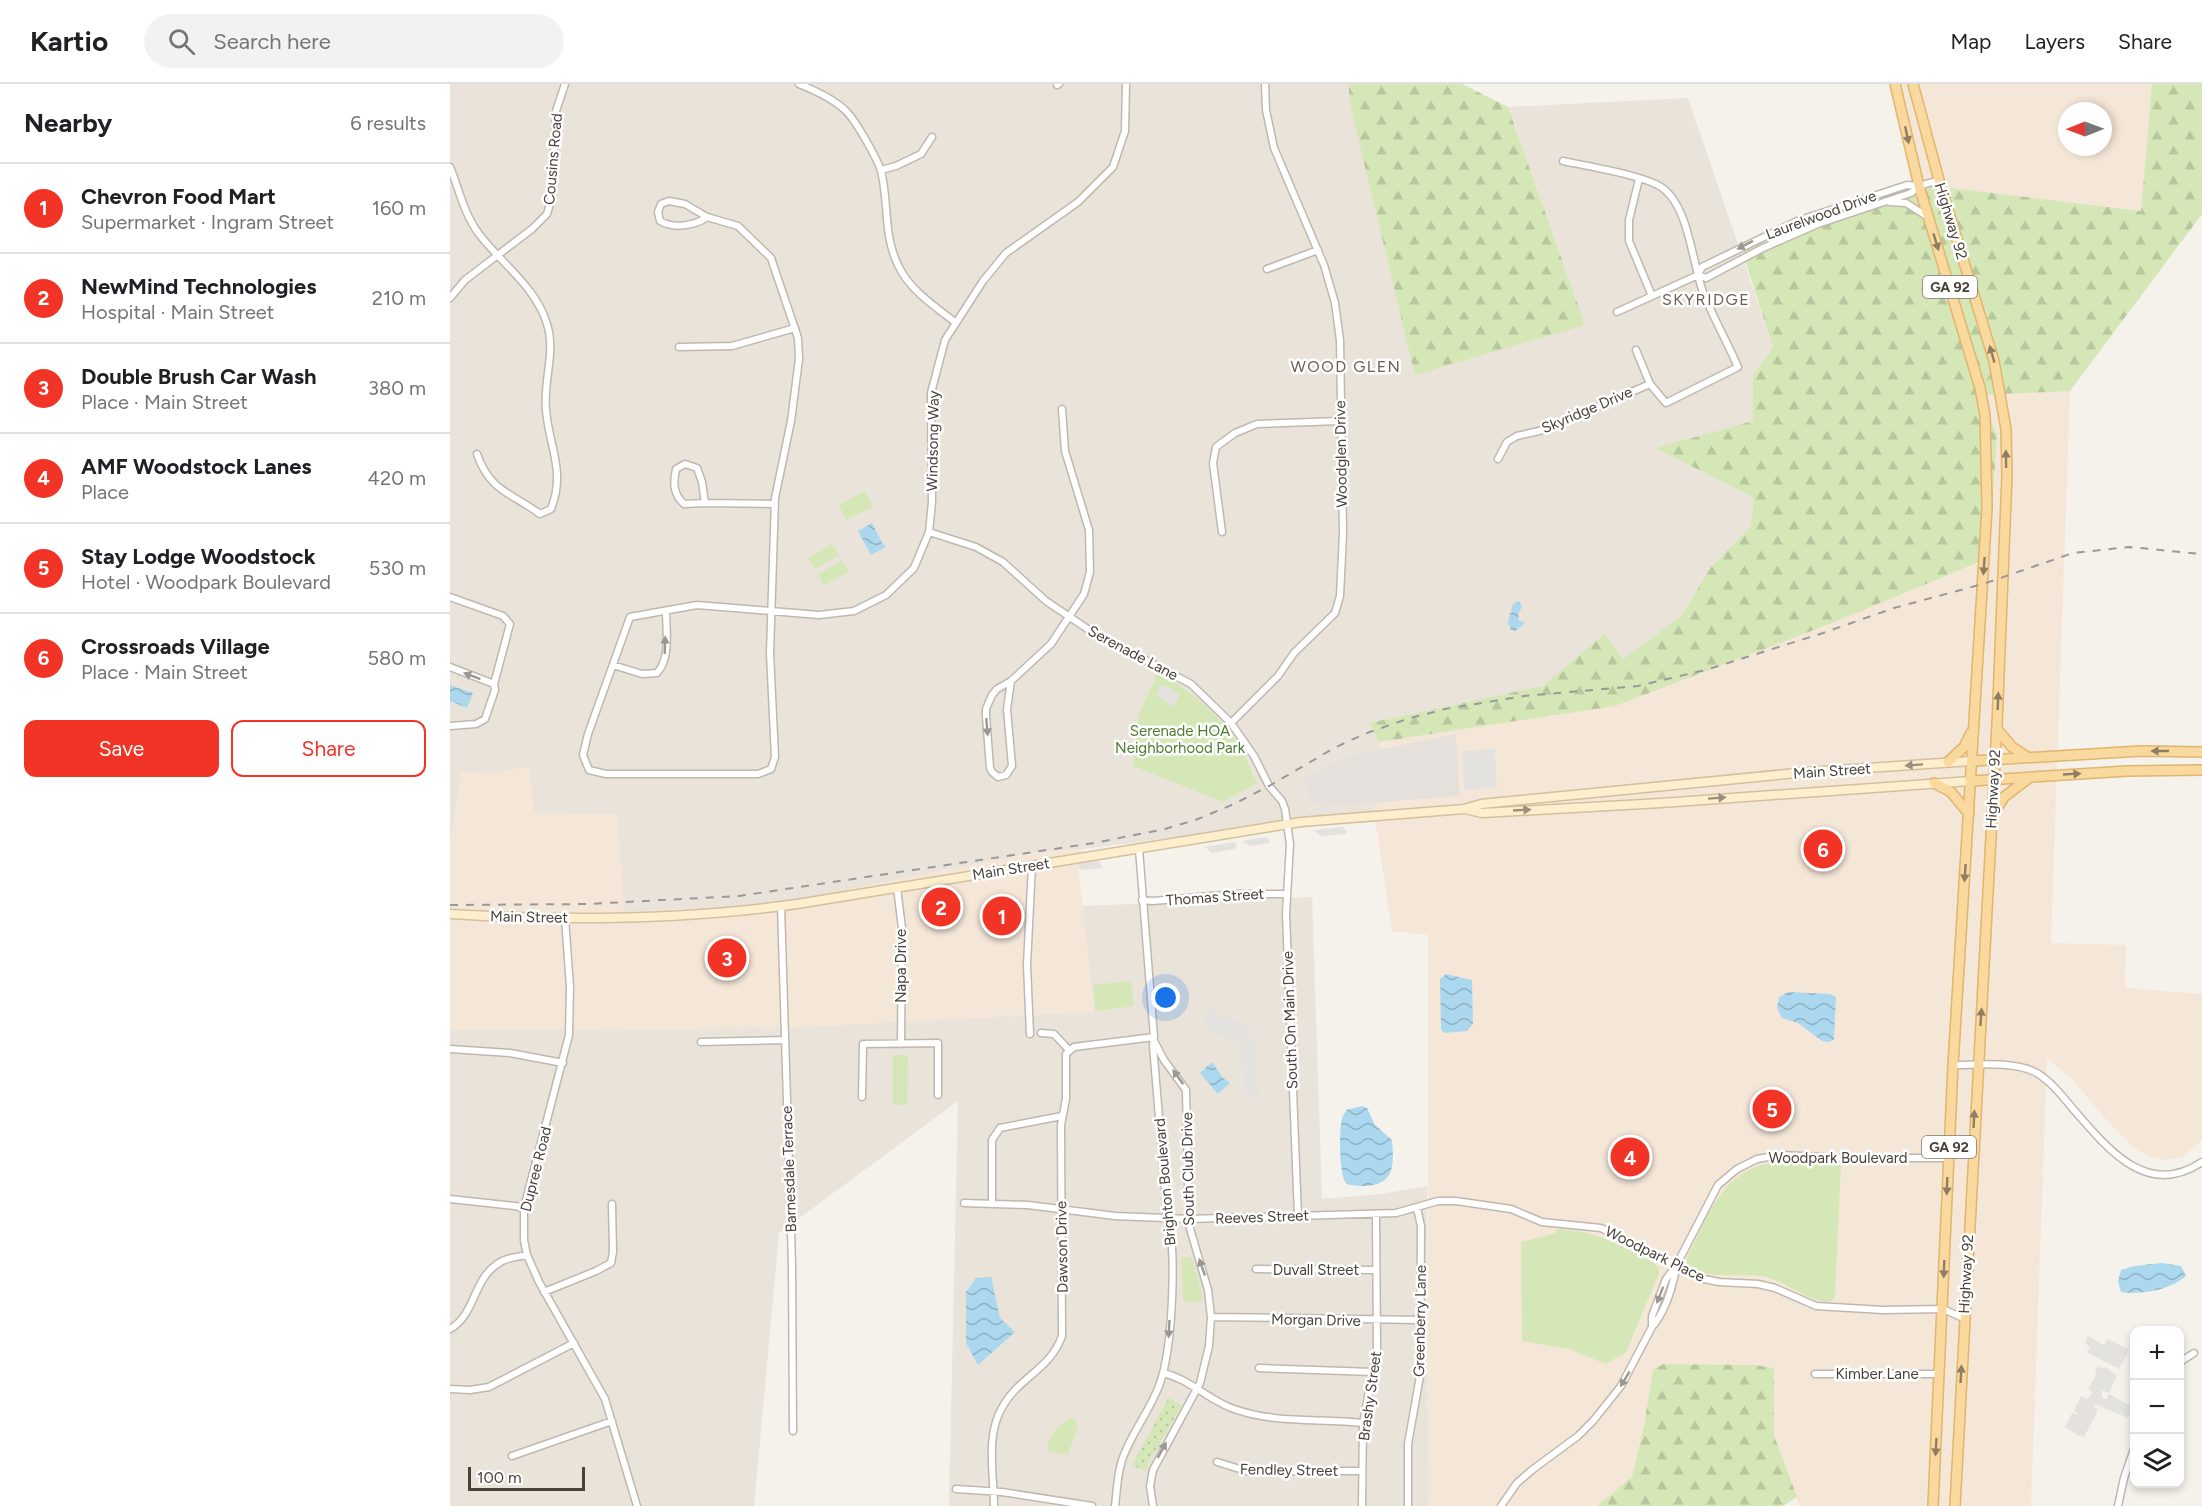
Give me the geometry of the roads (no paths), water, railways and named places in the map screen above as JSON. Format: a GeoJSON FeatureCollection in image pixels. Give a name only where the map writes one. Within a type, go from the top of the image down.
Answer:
{"type":"FeatureCollection","features":[{"type":"Feature","properties":{"kind":"main road","name":"Highway 92"},"geometry":{"type":"LineString","coordinates":[[1895,84],[1918,186],[1980,388],[1985,415],[1987,508],[1953,1065],[1933,1506]]}},
{"type":"Feature","properties":{"kind":"main road","name":"Highway 92"},"geometry":{"type":"LineString","coordinates":[[1913,84],[1939,180],[1994,361],[2006,429],[2007,475],[1997,729],[1977,1065],[1955,1506]]}},
{"type":"Feature","properties":{"kind":"main road"},"geometry":{"type":"LineString","coordinates":[[1987,508],[2005,507]]}},
{"type":"Feature","properties":{"kind":"main road"},"geometry":{"type":"LineString","coordinates":[[1948,762],[1964,747],[1975,725]]}},
{"type":"Feature","properties":{"kind":"main road"},"geometry":{"type":"LineString","coordinates":[[1997,729],[2012,747],[2029,757]]}},
{"type":"Feature","properties":{"kind":"main road","name":"Main Street"},"geometry":{"type":"LineString","coordinates":[[450,914],[565,918],[708,915],[897,888],[1311,820],[1464,809],[1481,804],[1807,772],[2029,757],[2150,751],[2202,752]]}},
{"type":"Feature","properties":{"kind":"main road","name":"Main Street"},"geometry":{"type":"LineString","coordinates":[[1464,809],[1482,813],[2141,770],[2202,770]]}},
{"type":"Feature","properties":{"kind":"main road"},"geometry":{"type":"LineString","coordinates":[[1992,817],[2004,797],[2032,777]]}},
{"type":"Feature","properties":{"kind":"main road"},"geometry":{"type":"LineString","coordinates":[[1934,783],[1950,792],[1969,814]]}},
{"type":"Feature","properties":{"kind":"street","name":"Cousins Road"},"geometry":{"type":"LineString","coordinates":[[450,298],[465,280],[532,229],[547,214],[552,197],[556,111],[565,84]]}},
{"type":"Feature","properties":{"kind":"street"},"geometry":{"type":"LineString","coordinates":[[799,84],[846,111],[865,139],[881,170],[888,236],[898,266],[921,295],[956,323]]}},
{"type":"Feature","properties":{"kind":"street","name":"Windsong Way"},"geometry":{"type":"LineString","coordinates":[[707,217],[694,223],[671,226],[660,220],[658,212],[661,204],[669,201],[685,204],[707,217],[738,226],[771,258],[798,338],[799,359],[791,421],[775,504],[772,611],[770,652],[775,757],[771,769],[758,774],[606,774],[589,770],[583,755],[630,617],[697,605],[772,611],[819,615],[854,610],[886,595],[914,568],[929,532],[932,502],[931,393],[945,340],[983,280],[1006,253],[1078,202],[1113,167],[1125,131],[1126,84]]}},
{"type":"Feature","properties":{"kind":"street","name":"Woodglen Drive"},"geometry":{"type":"LineString","coordinates":[[1231,723],[1273,682],[1294,653],[1335,613],[1340,596],[1343,534],[1340,339],[1335,303],[1318,250],[1274,148],[1266,110],[1265,84]]}},
{"type":"Feature","properties":{"kind":"street"},"geometry":{"type":"LineString","coordinates":[[881,170],[896,166],[921,154],[932,137]]}},
{"type":"Feature","properties":{"kind":"street"},"geometry":{"type":"LineString","coordinates":[[1563,161],[1639,179],[1660,187],[1669,195],[1679,210],[1698,275]]}},
{"type":"Feature","properties":{"kind":"street"},"geometry":{"type":"LineString","coordinates":[[450,166],[466,212],[478,232],[496,255],[528,288],[547,323],[551,347],[546,410],[559,480],[551,508],[540,514],[502,492],[490,479],[477,454]]}},
{"type":"Feature","properties":{"kind":"street"},"geometry":{"type":"LineString","coordinates":[[1639,179],[1629,220],[1629,242],[1652,296]]}},
{"type":"Feature","properties":{"kind":"street","name":"Laurelwood Drive"},"geometry":{"type":"LineString","coordinates":[[1617,312],[1698,275],[1702,267],[1797,221],[1907,185],[1918,186],[1939,180]]}},
{"type":"Feature","properties":{"kind":"street","name":"Laurelwood Drive"},"geometry":{"type":"LineString","coordinates":[[1698,275],[1706,278],[1763,248],[1818,224],[1886,203],[1911,193],[1918,186]]}},
{"type":"Feature","properties":{"kind":"street","name":"Laurelwood Drive"},"geometry":{"type":"LineString","coordinates":[[1886,203],[1906,203],[1928,217]]}},
{"type":"Feature","properties":{"kind":"street"},"geometry":{"type":"LineString","coordinates":[[1267,269],[1318,250]]}},
{"type":"Feature","properties":{"kind":"street","name":"Skyridge Drive"},"geometry":{"type":"LineString","coordinates":[[1636,350],[1650,384],[1666,403],[1738,367],[1698,275]]}},
{"type":"Feature","properties":{"kind":"street"},"geometry":{"type":"LineString","coordinates":[[679,347],[732,346],[795,328]]}},
{"type":"Feature","properties":{"kind":"street","name":"Skyridge Drive"},"geometry":{"type":"LineString","coordinates":[[1498,459],[1507,442],[1517,436],[1547,428],[1650,384]]}},
{"type":"Feature","properties":{"kind":"street"},"geometry":{"type":"LineString","coordinates":[[1011,681],[1007,709],[1012,766],[1006,775],[998,777],[990,768],[986,709],[997,689],[1011,681],[1041,655],[1084,594],[1090,572],[1090,543],[1086,517],[1065,451],[1062,409]]}},
{"type":"Feature","properties":{"kind":"street"},"geometry":{"type":"LineString","coordinates":[[1221,532],[1213,464],[1216,447],[1235,433],[1257,424],[1340,421]]}},
{"type":"Feature","properties":{"kind":"street"},"geometry":{"type":"LineString","coordinates":[[705,503],[697,468],[685,464],[676,468],[673,482],[677,498],[684,504],[775,504]]}},
{"type":"Feature","properties":{"kind":"street","name":"Serenade Lane"},"geometry":{"type":"LineString","coordinates":[[929,532],[976,547],[1003,562],[1046,601],[1069,618],[1104,639],[1164,668],[1191,684],[1231,723],[1246,742],[1269,786],[1282,801],[1288,825]]}},
{"type":"Feature","properties":{"kind":"street"},"geometry":{"type":"LineString","coordinates":[[450,597],[503,616],[510,624],[494,684],[495,690],[485,719],[476,724],[450,726]]}},
{"type":"Feature","properties":{"kind":"street"},"geometry":{"type":"LineString","coordinates":[[613,665],[642,674],[657,673],[663,666],[666,611]]}},
{"type":"Feature","properties":{"kind":"street"},"geometry":{"type":"LineString","coordinates":[[450,667],[494,684]]}},
{"type":"Feature","properties":{"kind":"street","name":"South On Main Drive"},"geometry":{"type":"LineString","coordinates":[[1288,825],[1290,853],[1286,914],[1298,1216]]}},
{"type":"Feature","properties":{"kind":"street","name":"Brighton Boulevard"},"geometry":{"type":"LineString","coordinates":[[1115,1506],[1122,1460],[1153,1399],[1163,1373],[1169,1343],[1171,1299],[1169,1220],[1153,1047],[1139,849]]}},
{"type":"Feature","properties":{"kind":"street"},"geometry":{"type":"LineString","coordinates":[[1030,1034],[1027,965],[1032,865]]}},
{"type":"Feature","properties":{"kind":"street","name":"Napa Drive"},"geometry":{"type":"LineString","coordinates":[[897,888],[902,928],[901,1044]]}},
{"type":"Feature","properties":{"kind":"street","name":"Thomas Street"},"geometry":{"type":"LineString","coordinates":[[1142,900],[1267,893],[1287,894]]}},
{"type":"Feature","properties":{"kind":"street","name":"Barnesdale Terrace"},"geometry":{"type":"LineString","coordinates":[[781,906],[792,1264],[793,1431]]}},
{"type":"Feature","properties":{"kind":"street","name":"Dupree Road"},"geometry":{"type":"LineString","coordinates":[[565,918],[571,1004],[568,1035],[563,1063],[524,1208],[523,1222],[527,1255],[544,1292],[599,1384],[637,1506]]}},
{"type":"Feature","properties":{"kind":"street"},"geometry":{"type":"LineString","coordinates":[[1041,1033],[1054,1034],[1069,1050],[1074,1047],[1154,1039]]}},
{"type":"Feature","properties":{"kind":"street","name":"South Club Drive"},"geometry":{"type":"LineString","coordinates":[[1153,1506],[1150,1486],[1152,1470],[1197,1389],[1207,1358],[1211,1317],[1207,1282],[1190,1234],[1186,1090],[1164,1060],[1154,1039]]}},
{"type":"Feature","properties":{"kind":"street"},"geometry":{"type":"LineString","coordinates":[[701,1042],[785,1040]]}},
{"type":"Feature","properties":{"kind":"street"},"geometry":{"type":"LineString","coordinates":[[862,1097],[863,1044],[938,1043],[938,1095]]}},
{"type":"Feature","properties":{"kind":"street"},"geometry":{"type":"LineString","coordinates":[[450,1049],[510,1053],[563,1063]]}},
{"type":"Feature","properties":{"kind":"street","name":"Dawson Drive"},"geometry":{"type":"LineString","coordinates":[[994,1506],[992,1448],[999,1413],[1014,1392],[1048,1361],[1057,1349],[1062,1336],[1062,1116],[1066,1099],[1065,1059],[1069,1050]]}},
{"type":"Feature","properties":{"kind":"street"},"geometry":{"type":"LineString","coordinates":[[1953,1065],[2018,1067],[2037,1073],[2060,1093],[2095,1135],[2125,1162],[2142,1172],[2160,1175],[2181,1173],[2202,1161]]}},
{"type":"Feature","properties":{"kind":"street"},"geometry":{"type":"LineString","coordinates":[[992,1204],[992,1140],[1000,1128],[1062,1116]]}},
{"type":"Feature","properties":{"kind":"street","name":"Woodpark Boulevard"},"geometry":{"type":"LineString","coordinates":[[1501,1506],[1517,1484],[1532,1470],[1578,1436],[1593,1421],[1621,1386],[1652,1327],[1652,1316],[1666,1279],[1677,1266],[1718,1185],[1737,1169],[1757,1159],[1780,1155],[1845,1158],[1948,1158]]}},
{"type":"Feature","properties":{"kind":"street"},"geometry":{"type":"LineString","coordinates":[[450,1199],[524,1208]]}},
{"type":"Feature","properties":{"kind":"street","name":"Reeves Street"},"geometry":{"type":"LineString","coordinates":[[964,1203],[1028,1205],[1169,1220],[1376,1214],[1408,1211],[1438,1201],[1456,1201],[1511,1209],[1542,1222],[1556,1224]]}},
{"type":"Feature","properties":{"kind":"street"},"geometry":{"type":"LineString","coordinates":[[544,1292],[610,1263],[613,1252],[612,1204]]}},
{"type":"Feature","properties":{"kind":"street","name":"Greenberry Lane"},"geometry":{"type":"LineString","coordinates":[[1408,1506],[1408,1444],[1420,1376],[1421,1226],[1417,1208]]}},
{"type":"Feature","properties":{"kind":"street","name":"Brashy Street"},"geometry":{"type":"LineString","coordinates":[[1362,1506],[1363,1423],[1377,1349],[1376,1214]]}},
{"type":"Feature","properties":{"kind":"street","name":"Woodpark Place"},"geometry":{"type":"LineString","coordinates":[[1556,1224],[1581,1224],[1601,1228],[1704,1279],[1751,1283],[1775,1288],[1816,1306],[1883,1310],[1943,1309],[1964,1318]]}},
{"type":"Feature","properties":{"kind":"street"},"geometry":{"type":"LineString","coordinates":[[450,1329],[458,1325],[466,1315],[483,1281],[494,1266],[509,1258],[527,1255]]}},
{"type":"Feature","properties":{"kind":"street","name":"Duvall Street"},"geometry":{"type":"LineString","coordinates":[[1256,1269],[1376,1270]]}},
{"type":"Feature","properties":{"kind":"street","name":"Morgan Drive"},"geometry":{"type":"LineString","coordinates":[[1211,1317],[1421,1320]]}},
{"type":"Feature","properties":{"kind":"street"},"geometry":{"type":"LineString","coordinates":[[450,1389],[489,1388],[574,1342]]}},
{"type":"Feature","properties":{"kind":"street"},"geometry":{"type":"LineString","coordinates":[[2184,1359],[2194,1353]]}},
{"type":"Feature","properties":{"kind":"street"},"geometry":{"type":"LineString","coordinates":[[1259,1368],[1373,1372]]}},
{"type":"Feature","properties":{"kind":"street"},"geometry":{"type":"LineString","coordinates":[[1163,1373],[1189,1383],[1234,1409],[1276,1419],[1363,1423]]}},
{"type":"Feature","properties":{"kind":"street","name":"Kimber Lane"},"geometry":{"type":"LineString","coordinates":[[1815,1374],[1940,1374]]}},
{"type":"Feature","properties":{"kind":"street"},"geometry":{"type":"LineString","coordinates":[[512,1456],[612,1420]]}},
{"type":"Feature","properties":{"kind":"street"},"geometry":{"type":"LineString","coordinates":[[2118,1506],[2130,1461]]}},
{"type":"Feature","properties":{"kind":"street","name":"Fendley Street"},"geometry":{"type":"LineString","coordinates":[[1217,1462],[1246,1471],[1362,1471]]}},
{"type":"Feature","properties":{"kind":"street"},"geometry":{"type":"LineString","coordinates":[[956,1489],[994,1491],[1092,1506]]}},
{"type":"Feature","properties":{"kind":"water"},"geometry":{"type":"Polygon","coordinates":[[[872,523],[886,547],[871,555],[858,531],[872,523]]]}},
{"type":"Feature","properties":{"kind":"water"},"geometry":{"type":"Polygon","coordinates":[[[1519,602],[1522,607],[1518,620],[1525,623],[1515,631],[1511,630],[1508,622],[1513,604],[1519,602]]]}},
{"type":"Feature","properties":{"kind":"water"},"geometry":{"type":"Polygon","coordinates":[[[450,685],[473,693],[467,708],[450,701],[450,685]]]}},
{"type":"Feature","properties":{"kind":"water"},"geometry":{"type":"Polygon","coordinates":[[[1446,974],[1472,980],[1473,1024],[1467,1031],[1444,1033],[1441,1029],[1440,979],[1446,974]]]}},
{"type":"Feature","properties":{"kind":"water"},"geometry":{"type":"Polygon","coordinates":[[[1788,992],[1830,994],[1836,997],[1834,1040],[1822,1041],[1798,1023],[1782,1018],[1777,1008],[1779,997],[1788,992]]]}},
{"type":"Feature","properties":{"kind":"water"},"geometry":{"type":"Polygon","coordinates":[[[1212,1062],[1223,1078],[1230,1083],[1218,1094],[1200,1073],[1212,1062]]]}},
{"type":"Feature","properties":{"kind":"water"},"geometry":{"type":"Polygon","coordinates":[[[1362,1106],[1367,1108],[1375,1125],[1392,1140],[1393,1149],[1392,1165],[1387,1178],[1374,1185],[1364,1186],[1346,1183],[1340,1152],[1343,1116],[1346,1110],[1362,1106]]]}},
{"type":"Feature","properties":{"kind":"water"},"geometry":{"type":"Polygon","coordinates":[[[2162,1263],[2181,1266],[2186,1276],[2164,1288],[2138,1293],[2121,1292],[2118,1281],[2121,1270],[2162,1263]]]}},
{"type":"Feature","properties":{"kind":"water"},"geometry":{"type":"Polygon","coordinates":[[[991,1277],[1000,1318],[1015,1332],[978,1365],[966,1343],[966,1292],[976,1278],[991,1277]]]}},
{"type":"Feature","properties":{"kind":"railway"},"geometry":{"type":"LineString","coordinates":[[450,905],[588,904],[739,896],[1094,843],[1165,829],[1198,819],[1234,804],[1336,747],[1407,719],[1445,709],[1524,696],[1638,686],[1709,669],[1894,608],[1983,584],[2073,553],[2129,547],[2202,554]]}},
{"type":"Feature","properties":{"kind":"place","name":"Crossroads Village"},"geometry":{"type":"Point","coordinates":[1823,849]}},
{"type":"Feature","properties":{"kind":"place","name":"NewMind Technologies"},"geometry":{"type":"Point","coordinates":[941,907]}},
{"type":"Feature","properties":{"kind":"place","name":"Chevron Food Mart"},"geometry":{"type":"Point","coordinates":[1002,916]}},
{"type":"Feature","properties":{"kind":"place","name":"Double Brush Car Wash"},"geometry":{"type":"Point","coordinates":[727,958]}},
{"type":"Feature","properties":{"kind":"place","name":"Stay Lodge Woodstock"},"geometry":{"type":"Point","coordinates":[1772,1109]}},
{"type":"Feature","properties":{"kind":"place","name":"AMF Woodstock Lanes"},"geometry":{"type":"Point","coordinates":[1630,1157]}},
{"type":"Feature","properties":{"kind":"district","name":"SKYRIDGE"},"geometry":{"type":"Point","coordinates":[1706,299]}},
{"type":"Feature","properties":{"kind":"district","name":"WOOD GLEN"},"geometry":{"type":"Point","coordinates":[1346,366]}},
{"type":"Feature","properties":{"kind":"park label","name":"Serenade HOA Neighborhood Park"},"geometry":{"type":"Point","coordinates":[1180,740]}}]}
